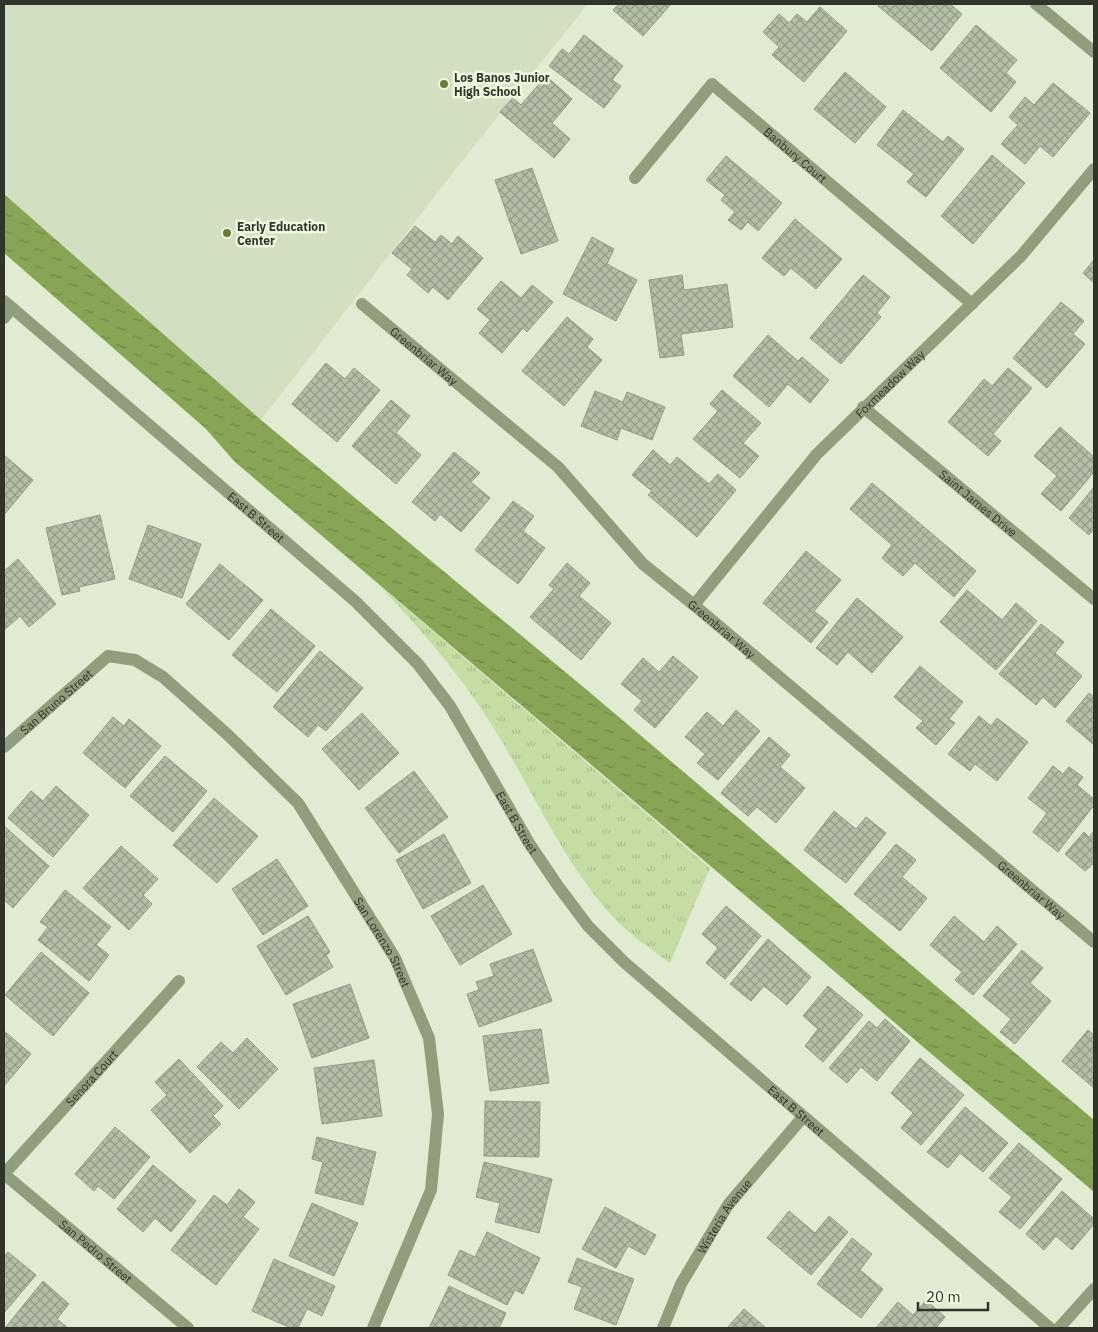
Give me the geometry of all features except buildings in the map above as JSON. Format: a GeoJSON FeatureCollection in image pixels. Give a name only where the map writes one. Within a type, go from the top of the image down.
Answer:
{"type":"FeatureCollection","features":[{"type":"Feature","properties":{"kind":"street"},"geometry":{"type":"LineString","coordinates":[[1036,4],[1094,52]]}},
{"type":"Feature","properties":{"kind":"street","name":"Banbury Court"},"geometry":{"type":"LineString","coordinates":[[635,178],[712,84],[972,304]]}},
{"type":"Feature","properties":{"kind":"street","name":"Foxmeadow Way"},"geometry":{"type":"LineString","coordinates":[[694,605],[817,454],[863,407],[1022,256],[1094,169]]}},
{"type":"Feature","properties":{"kind":"street","name":"Greenbriar Way"},"geometry":{"type":"LineString","coordinates":[[362,304],[558,468],[643,564],[1094,942]]}},
{"type":"Feature","properties":{"kind":"street","name":"East B Street"},"geometry":{"type":"LineString","coordinates":[[6,309],[355,601],[418,664],[450,706],[529,843],[588,926],[655,991],[1050,1328]]}},
{"type":"Feature","properties":{"kind":"street","name":"Saint James Drive"},"geometry":{"type":"LineString","coordinates":[[863,407],[1094,599]]}},
{"type":"Feature","properties":{"kind":"street","name":"San Bruno Street"},"geometry":{"type":"LineString","coordinates":[[4,748],[108,656]]}},
{"type":"Feature","properties":{"kind":"street","name":"San Lorenzo Street"},"geometry":{"type":"LineString","coordinates":[[108,656],[135,660],[163,677],[228,735],[298,803],[354,888],[395,958],[428,1038],[438,1114],[431,1190],[374,1328]]}},
{"type":"Feature","properties":{"kind":"street","name":"Senora Court"},"geometry":{"type":"LineString","coordinates":[[4,1174],[179,981]]}},
{"type":"Feature","properties":{"kind":"street","name":"Wisteria Avenue"},"geometry":{"type":"LineString","coordinates":[[663,1328],[681,1284],[728,1205],[803,1117]]}},
{"type":"Feature","properties":{"kind":"street","name":"San Pedro Street"},"geometry":{"type":"LineString","coordinates":[[4,1174],[188,1328]]}},
{"type":"Feature","properties":{"kind":"street"},"geometry":{"type":"LineString","coordinates":[[1059,1328],[1094,1289]]}},
{"type":"Feature","properties":{"kind":"shaded area","name":"Early Education Center"},"geometry":{"type":"Polygon","coordinates":[[[4,4],[588,4],[459,165],[261,420],[4,194],[4,4]]]}},
{"type":"Feature","properties":{"kind":"green space"},"geometry":{"type":"Polygon","coordinates":[[[381,587],[710,868],[670,963],[627,930],[595,895],[562,847],[504,744],[476,701],[438,651],[381,587]]]}},
{"type":"Feature","properties":{"kind":"water"},"geometry":{"type":"Polygon","coordinates":[[[4,194],[261,420],[587,690],[1094,1120],[1094,1192],[235,462],[205,428],[4,253],[4,194]]]}},
{"type":"Feature","properties":{"kind":"place","name":"Los Banos Junior High School"},"geometry":{"type":"Point","coordinates":[444,84]}},
{"type":"Feature","properties":{"kind":"place","name":"Early Education Center"},"geometry":{"type":"Point","coordinates":[227,233]}}]}
